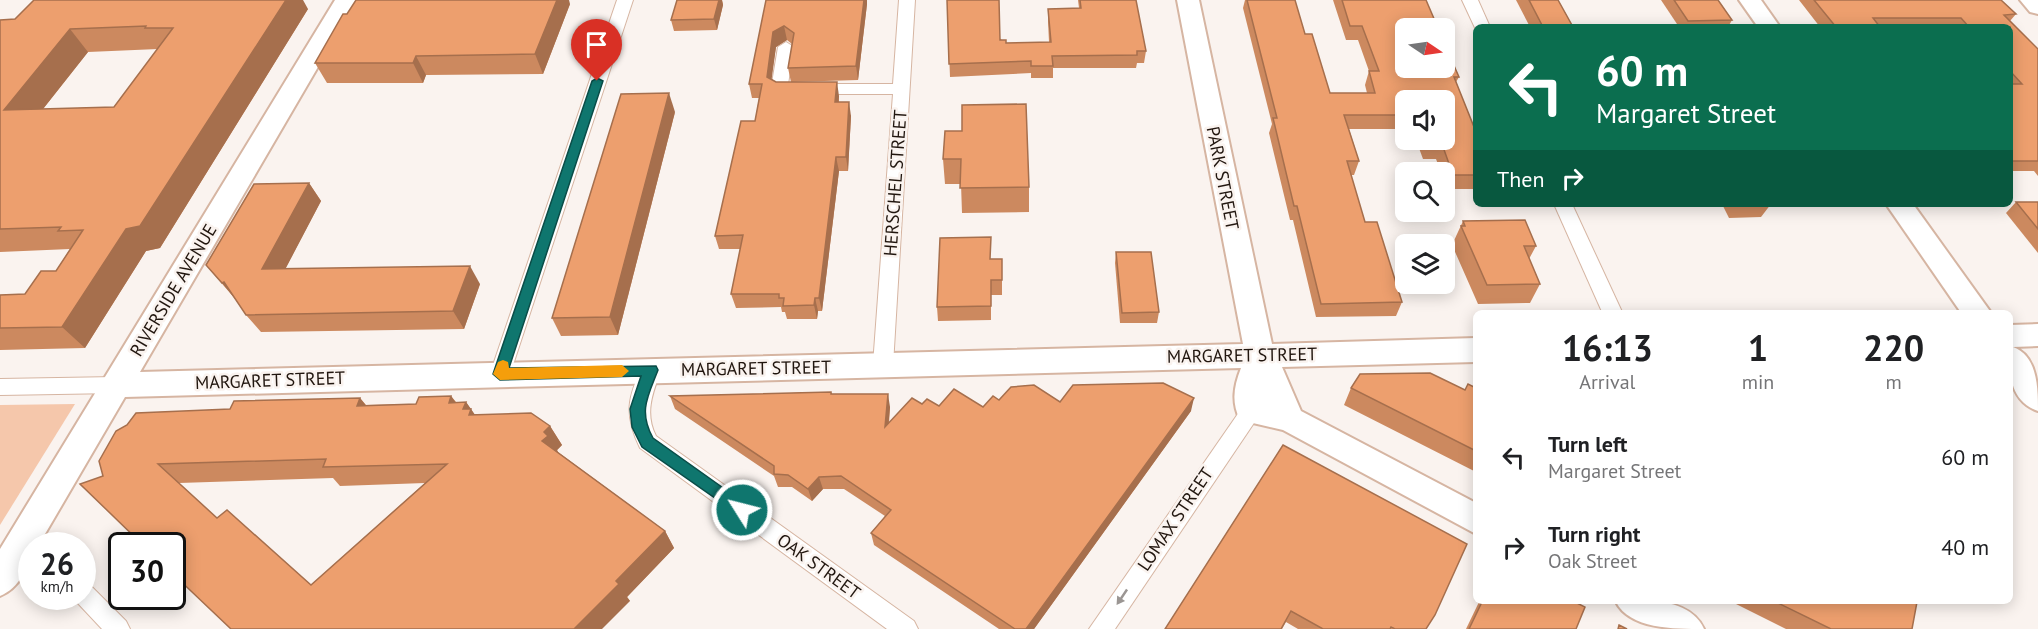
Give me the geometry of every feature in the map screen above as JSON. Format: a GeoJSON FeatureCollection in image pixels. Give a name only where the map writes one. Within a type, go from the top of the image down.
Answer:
{"type":"FeatureCollection","features":[{"type":"Feature","properties":{"kind":"main road","name":"RIVERSIDE AVENUE"},"geometry":{"type":"LineString","coordinates":[[37,532],[116,385],[346,0]]}},
{"type":"Feature","properties":{"kind":"main road","name":"PARK STREET"},"geometry":{"type":"LineString","coordinates":[[1188,0],[1260,355],[1279,390],[1289,419]]}},
{"type":"Feature","properties":{"kind":"main road"},"geometry":{"type":"LineString","coordinates":[[1750,0],[1767,24]]}},
{"type":"Feature","properties":{"kind":"main road"},"geometry":{"type":"LineString","coordinates":[[2031,0],[2038,7]]}},
{"type":"Feature","properties":{"kind":"main road"},"geometry":{"type":"LineString","coordinates":[[1901,207],[1975,310]]}},
{"type":"Feature","properties":{"kind":"main road"},"geometry":{"type":"LineString","coordinates":[[2013,336],[2038,335]]}},
{"type":"Feature","properties":{"kind":"main road","name":"MARGARET STREET"},"geometry":{"type":"LineString","coordinates":[[116,385],[1473,350]]}},
{"type":"Feature","properties":{"kind":"main road"},"geometry":{"type":"LineString","coordinates":[[1260,355],[1249,387],[1251,411],[1289,419],[1473,517]]}},
{"type":"Feature","properties":{"kind":"main road"},"geometry":{"type":"LineString","coordinates":[[2013,362],[2038,399]]}},
{"type":"Feature","properties":{"kind":"main road","name":"RIVERSIDE AVENUE"},"geometry":{"type":"LineString","coordinates":[[0,580],[18,558]]}},
{"type":"Feature","properties":{"kind":"main road"},"geometry":{"type":"LineString","coordinates":[[1637,604],[1686,629]]}},
{"type":"Feature","properties":{"kind":"street"},"geometry":{"type":"LineString","coordinates":[[500,374],[625,0]]}},
{"type":"Feature","properties":{"kind":"street","name":"HERSCHEL STREET"},"geometry":{"type":"LineString","coordinates":[[883,365],[907,0]]}},
{"type":"Feature","properties":{"kind":"street"},"geometry":{"type":"LineString","coordinates":[[1470,0],[1481,24]]}},
{"type":"Feature","properties":{"kind":"street"},"geometry":{"type":"LineString","coordinates":[[786,47],[779,89],[901,89]]}},
{"type":"Feature","properties":{"kind":"street"},"geometry":{"type":"LineString","coordinates":[[1564,207],[1611,310]]}},
{"type":"Feature","properties":{"kind":"street","name":"OAK STREET"},"geometry":{"type":"LineString","coordinates":[[651,370],[637,409],[639,427],[648,442],[906,629]]}},
{"type":"Feature","properties":{"kind":"street","name":"MARGARET STREET"},"geometry":{"type":"LineString","coordinates":[[0,387],[116,385]]}},
{"type":"Feature","properties":{"kind":"street","name":"LOMAX STREET"},"geometry":{"type":"LineString","coordinates":[[1101,629],[1251,411]]}},
{"type":"Feature","properties":{"kind":"street"},"geometry":{"type":"LineString","coordinates":[[96,607],[118,629]]}},
{"type":"Feature","properties":{"kind":"shaded area"},"geometry":{"type":"Polygon","coordinates":[[[75,404],[0,525],[0,405],[75,404]]]}},
{"type":"Feature","properties":{"kind":"building"},"geometry":{"type":"Polygon","coordinates":[[[34,0],[286,0],[140,226],[126,229],[62,327],[0,328],[0,295],[25,294],[41,271],[56,271],[83,230],[58,231],[61,227],[0,229],[0,20],[15,19],[34,0]],[[146,26],[70,29],[4,110],[114,107],[173,28],[145,28],[146,26]]]}},
{"type":"Feature","properties":{"kind":"building"},"geometry":{"type":"Polygon","coordinates":[[[356,0],[557,0],[535,54],[416,56],[413,63],[315,63],[343,14],[347,14],[356,0]]]}},
{"type":"Feature","properties":{"kind":"building"},"geometry":{"type":"Polygon","coordinates":[[[677,0],[719,0],[714,19],[671,20],[677,0]]]}},
{"type":"Feature","properties":{"kind":"building"},"geometry":{"type":"Polygon","coordinates":[[[766,0],[864,0],[856,66],[788,68],[794,33],[784,26],[773,32],[767,77],[776,82],[837,82],[835,102],[849,102],[846,157],[836,157],[819,298],[815,298],[814,305],[783,306],[784,298],[779,298],[779,294],[731,294],[743,235],[715,236],[741,121],[755,121],[762,84],[749,84],[766,0]]]}},
{"type":"Feature","properties":{"kind":"building"},"geometry":{"type":"Polygon","coordinates":[[[947,0],[999,0],[1000,40],[1006,40],[1006,43],[1051,42],[1048,9],[1081,8],[1080,0],[1136,0],[1146,51],[1137,51],[1137,55],[1052,56],[1053,66],[1031,66],[1031,61],[949,64],[947,0]]]}},
{"type":"Feature","properties":{"kind":"building"},"geometry":{"type":"Polygon","coordinates":[[[1247,0],[1295,0],[1305,34],[1312,34],[1330,93],[1375,93],[1369,71],[1379,71],[1362,26],[1350,26],[1342,0],[1426,0],[1434,18],[1395,18],[1395,78],[1454,78],[1473,124],[1473,175],[1455,175],[1455,162],[1448,162],[1444,150],[1455,150],[1455,90],[1395,90],[1395,115],[1344,115],[1359,161],[1347,161],[1365,222],[1377,222],[1395,280],[1395,294],[1400,294],[1402,302],[1321,304],[1273,118],[1277,118],[1247,0]]]}},
{"type":"Feature","properties":{"kind":"building"},"geometry":{"type":"Polygon","coordinates":[[[1529,0],[1558,0],[1571,24],[1541,24],[1529,0]]]}},
{"type":"Feature","properties":{"kind":"building"},"geometry":{"type":"Polygon","coordinates":[[[1674,0],[1718,0],[1732,20],[1688,21],[1674,0]]]}},
{"type":"Feature","properties":{"kind":"building"},"geometry":{"type":"Polygon","coordinates":[[[1814,0],[2001,0],[2016,14],[2004,15],[2013,24],[1966,24],[1961,18],[1873,18],[1878,24],[1834,24],[1814,0]]]}},
{"type":"Feature","properties":{"kind":"building"},"geometry":{"type":"Polygon","coordinates":[[[2013,24],[2038,49],[2038,161],[2013,161],[2013,84],[2022,84],[2013,74],[2013,24]]]}},
{"type":"Feature","properties":{"kind":"building"},"geometry":{"type":"Polygon","coordinates":[[[669,93],[610,317],[552,318],[621,94],[669,93]]]}},
{"type":"Feature","properties":{"kind":"building"},"geometry":{"type":"Polygon","coordinates":[[[1026,104],[1029,187],[960,188],[961,159],[943,159],[945,131],[962,131],[962,105],[1026,104]]]}},
{"type":"Feature","properties":{"kind":"building"},"geometry":{"type":"Polygon","coordinates":[[[309,183],[262,269],[470,266],[453,311],[246,315],[224,282],[222,283],[206,265],[254,184],[309,183]]]}},
{"type":"Feature","properties":{"kind":"building"},"geometry":{"type":"Polygon","coordinates":[[[2016,202],[2038,202],[2038,229],[2016,202]]]}},
{"type":"Feature","properties":{"kind":"building"},"geometry":{"type":"Polygon","coordinates":[[[1525,220],[1536,246],[1524,246],[1540,284],[1487,285],[1461,226],[1465,226],[1463,221],[1525,220]]]}},
{"type":"Feature","properties":{"kind":"building"},"geometry":{"type":"Polygon","coordinates":[[[991,237],[990,259],[1002,259],[1002,280],[991,280],[991,306],[937,307],[940,238],[991,237]]]}},
{"type":"Feature","properties":{"kind":"building"},"geometry":{"type":"Polygon","coordinates":[[[1116,252],[1151,252],[1159,312],[1122,313],[1116,252]]]}},
{"type":"Feature","properties":{"kind":"building"},"geometry":{"type":"Polygon","coordinates":[[[1430,373],[1465,390],[1468,384],[1473,386],[1473,449],[1351,388],[1360,374],[1430,373]]]}},
{"type":"Feature","properties":{"kind":"building"},"geometry":{"type":"Polygon","coordinates":[[[1163,383],[1194,398],[1026,629],[1015,629],[871,533],[891,510],[841,476],[819,477],[808,489],[788,475],[774,474],[774,466],[670,396],[831,392],[831,394],[888,394],[885,427],[912,398],[922,404],[927,399],[939,406],[954,389],[983,407],[993,396],[999,400],[1011,387],[1034,385],[1060,402],[1073,385],[1163,383]]]}},
{"type":"Feature","properties":{"kind":"building"},"geometry":{"type":"Polygon","coordinates":[[[451,396],[449,403],[466,402],[463,409],[471,409],[469,415],[531,413],[550,426],[544,432],[548,436],[542,441],[665,531],[616,581],[619,584],[574,629],[231,629],[186,586],[186,532],[130,532],[80,484],[103,476],[99,461],[116,431],[127,425],[136,413],[230,409],[234,401],[360,398],[357,406],[416,404],[419,397],[451,396]],[[326,459],[158,464],[217,518],[227,510],[311,585],[447,464],[323,467],[326,459]]]}},
{"type":"Feature","properties":{"kind":"building"},"geometry":{"type":"Polygon","coordinates":[[[1283,445],[1467,544],[1435,615],[1426,629],[1391,627],[1390,629],[1323,629],[1291,611],[1281,629],[1165,629],[1283,445]]]}},
{"type":"Feature","properties":{"kind":"building"},"geometry":{"type":"Polygon","coordinates":[[[1481,604],[1579,604],[1585,607],[1576,629],[1469,629],[1481,604]]]}},
{"type":"Feature","properties":{"kind":"building"},"geometry":{"type":"Polygon","coordinates":[[[1780,604],[1917,604],[1912,629],[1831,629],[1780,604]]]}},
{"type":"Feature","properties":{"kind":"slow traffic"},"geometry":{"type":"LineString","coordinates":[[503,366],[500,374],[622,371]]}},
{"type":"Feature","properties":{"kind":"route"},"geometry":{"type":"LineString","coordinates":[[597,81],[500,374],[651,370],[637,409],[639,427],[648,442],[742,510]]}}]}
